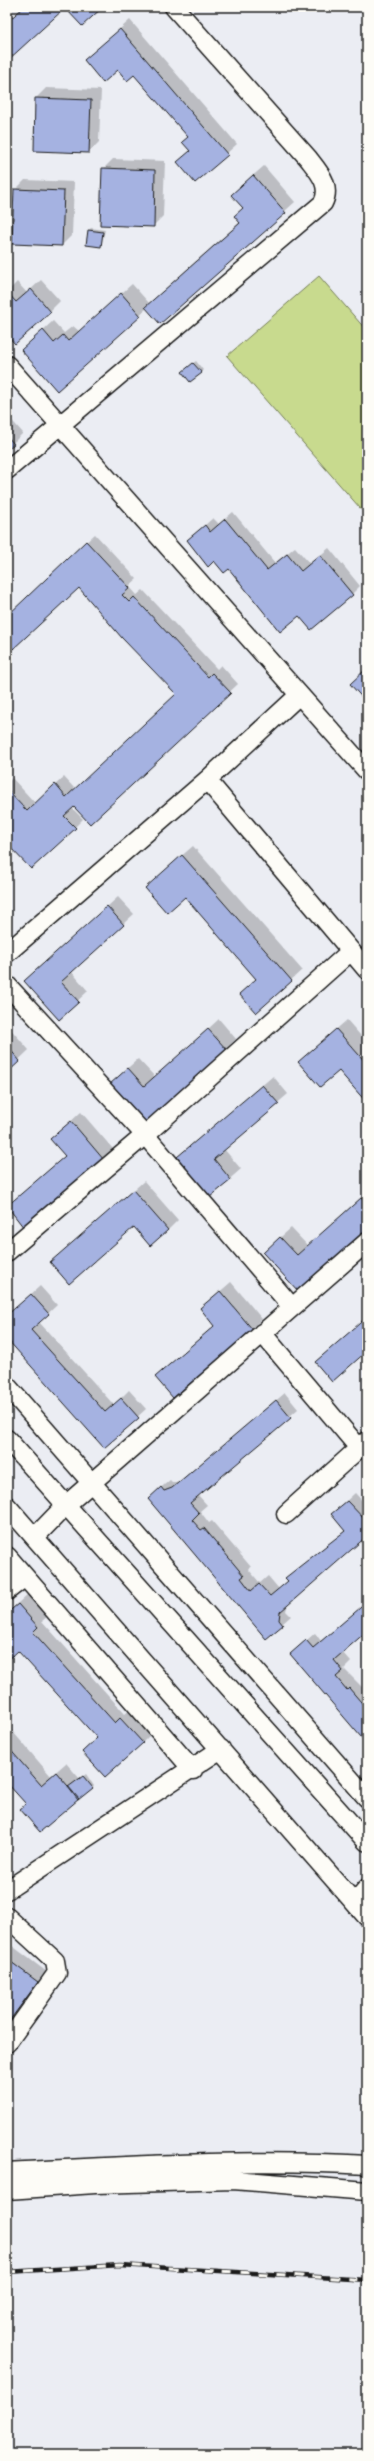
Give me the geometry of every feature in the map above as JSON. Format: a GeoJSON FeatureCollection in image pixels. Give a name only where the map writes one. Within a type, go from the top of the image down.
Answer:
{"type":"FeatureCollection","features":[{"type":"Feature","properties":{"kind":"street"},"geometry":{"type":"LineString","coordinates":[[7,470],[323,203],[326,196],[324,179],[308,158],[174,7]]}},
{"type":"Feature","properties":{"kind":"street"},"geometry":{"type":"LineString","coordinates":[[7,365],[298,696],[365,763]]}},
{"type":"Feature","properties":{"kind":"street"},"geometry":{"type":"LineString","coordinates":[[7,953],[207,780],[298,696]]}},
{"type":"Feature","properties":{"kind":"street"},"geometry":{"type":"LineString","coordinates":[[207,780],[367,970]]}},
{"type":"Feature","properties":{"kind":"street"},"geometry":{"type":"LineString","coordinates":[[7,1252],[145,1135],[351,951]]}},
{"type":"Feature","properties":{"kind":"street"},"geometry":{"type":"LineString","coordinates":[[7,985],[145,1135],[292,1307]]}},
{"type":"Feature","properties":{"kind":"street"},"geometry":{"type":"LineString","coordinates":[[35,1537],[66,1505],[367,1242]]}},
{"type":"Feature","properties":{"kind":"street"},"geometry":{"type":"LineString","coordinates":[[262,1333],[363,1444],[286,1514]]}},
{"type":"Feature","properties":{"kind":"street"},"geometry":{"type":"LineString","coordinates":[[7,1386],[367,1798]]}},
{"type":"Feature","properties":{"kind":"street"},"geometry":{"type":"LineString","coordinates":[[7,1439],[367,1842]]}},
{"type":"Feature","properties":{"kind":"street"},"geometry":{"type":"LineString","coordinates":[[7,1506],[367,1917]]}},
{"type":"Feature","properties":{"kind":"street"},"geometry":{"type":"LineString","coordinates":[[7,1556],[193,1770]]}},
{"type":"Feature","properties":{"kind":"street"},"geometry":{"type":"LineString","coordinates":[[7,1592],[26,1577]]}},
{"type":"Feature","properties":{"kind":"street"},"geometry":{"type":"LineString","coordinates":[[7,1890],[193,1770],[221,1749]]}},
{"type":"Feature","properties":{"kind":"street"},"geometry":{"type":"LineString","coordinates":[[355,1902],[367,1888]]}},
{"type":"Feature","properties":{"kind":"street"},"geometry":{"type":"LineString","coordinates":[[7,1917],[51,1957],[57,1967],[57,1973],[7,2043]]}},
{"type":"Feature","properties":{"kind":"street"},"geometry":{"type":"LineString","coordinates":[[7,2172],[219,2162],[313,2162],[367,2165]]}},
{"type":"Feature","properties":{"kind":"street"},"geometry":{"type":"LineString","coordinates":[[7,2190],[95,2184],[233,2180],[367,2191]]}},
{"type":"Feature","properties":{"kind":"green space"},"geometry":{"type":"Polygon","coordinates":[[[319,276],[367,331],[367,516],[227,356],[319,276]]]}},
{"type":"Feature","properties":{"kind":"building"},"geometry":{"type":"Polygon","coordinates":[[[24,7],[103,7],[82,26],[65,8],[7,61],[7,22],[24,7]]]}},
{"type":"Feature","properties":{"kind":"building"},"geometry":{"type":"Polygon","coordinates":[[[120,29],[228,155],[195,183],[177,162],[190,151],[182,142],[188,137],[134,75],[127,81],[118,70],[103,83],[84,60],[120,29]]]}},
{"type":"Feature","properties":{"kind":"building"},"geometry":{"type":"Polygon","coordinates":[[[35,98],[91,100],[89,153],[34,151],[35,98]]]}},
{"type":"Feature","properties":{"kind":"building"},"geometry":{"type":"Polygon","coordinates":[[[102,168],[155,170],[154,227],[100,225],[102,168]]]}},
{"type":"Feature","properties":{"kind":"building"},"geometry":{"type":"Polygon","coordinates":[[[253,175],[286,213],[160,324],[145,307],[240,223],[234,216],[243,208],[231,195],[253,175]]]}},
{"type":"Feature","properties":{"kind":"building"},"geometry":{"type":"Polygon","coordinates":[[[14,189],[64,191],[62,246],[12,244],[14,189]]]}},
{"type":"Feature","properties":{"kind":"building"},"geometry":{"type":"Polygon","coordinates":[[[88,230],[103,232],[101,247],[86,245],[88,230]]]}},
{"type":"Feature","properties":{"kind":"building"},"geometry":{"type":"Polygon","coordinates":[[[31,289],[51,312],[15,344],[7,335],[7,292],[16,302],[31,289]]]}},
{"type":"Feature","properties":{"kind":"building"},"geometry":{"type":"Polygon","coordinates":[[[121,293],[141,316],[57,391],[21,350],[43,330],[54,343],[63,335],[68,341],[121,293]]]}},
{"type":"Feature","properties":{"kind":"building"},"geometry":{"type":"Polygon","coordinates":[[[193,363],[202,373],[190,382],[182,372],[193,363]]]}},
{"type":"Feature","properties":{"kind":"building"},"geometry":{"type":"Polygon","coordinates":[[[7,436],[14,444],[7,450],[7,436]]]}},
{"type":"Feature","properties":{"kind":"building"},"geometry":{"type":"Polygon","coordinates":[[[225,519],[267,570],[287,554],[301,571],[320,555],[353,595],[311,630],[299,616],[280,632],[229,569],[224,573],[214,561],[208,567],[187,540],[205,525],[210,532],[225,519]]]}},
{"type":"Feature","properties":{"kind":"building"},"geometry":{"type":"Polygon","coordinates":[[[86,541],[130,588],[122,595],[129,602],[134,597],[208,677],[212,673],[231,693],[90,824],[74,807],[64,816],[76,828],[31,869],[7,844],[7,790],[27,811],[55,784],[66,797],[176,694],[122,638],[79,588],[13,649],[7,642],[7,616],[86,541]]]}},
{"type":"Feature","properties":{"kind":"building"},"geometry":{"type":"Polygon","coordinates":[[[367,668],[367,703],[350,684],[367,668]]]}},
{"type":"Feature","properties":{"kind":"building"},"geometry":{"type":"Polygon","coordinates":[[[182,855],[292,981],[256,1013],[239,994],[256,979],[185,897],[167,913],[145,888],[182,855]]]}},
{"type":"Feature","properties":{"kind":"building"},"geometry":{"type":"Polygon","coordinates":[[[107,906],[124,925],[61,982],[79,1002],[59,1020],[24,981],[107,906]]]}},
{"type":"Feature","properties":{"kind":"building"},"geometry":{"type":"Polygon","coordinates":[[[208,1029],[227,1050],[146,1123],[110,1084],[128,1068],[144,1086],[208,1029]]]}},
{"type":"Feature","properties":{"kind":"building"},"geometry":{"type":"Polygon","coordinates":[[[336,1029],[367,1064],[367,1103],[339,1071],[320,1087],[298,1062],[336,1029]]]}},
{"type":"Feature","properties":{"kind":"building"},"geometry":{"type":"Polygon","coordinates":[[[7,1046],[20,1061],[7,1073],[7,1046]]]}},
{"type":"Feature","properties":{"kind":"building"},"geometry":{"type":"Polygon","coordinates":[[[262,1085],[279,1104],[214,1159],[231,1180],[210,1197],[177,1157],[262,1085]]]}},
{"type":"Feature","properties":{"kind":"building"},"geometry":{"type":"Polygon","coordinates":[[[71,1121],[104,1160],[24,1228],[7,1206],[65,1156],[50,1139],[71,1121]]]}},
{"type":"Feature","properties":{"kind":"building"},"geometry":{"type":"Polygon","coordinates":[[[133,1190],[168,1230],[150,1246],[134,1227],[69,1284],[50,1262],[133,1190]]]}},
{"type":"Feature","properties":{"kind":"building"},"geometry":{"type":"Polygon","coordinates":[[[361,1198],[367,1204],[367,1230],[299,1292],[263,1253],[280,1237],[297,1255],[361,1198]]]}},
{"type":"Feature","properties":{"kind":"building"},"geometry":{"type":"Polygon","coordinates":[[[220,1291],[253,1330],[173,1398],[155,1377],[214,1326],[200,1308],[220,1291]]]}},
{"type":"Feature","properties":{"kind":"building"},"geometry":{"type":"Polygon","coordinates":[[[31,1294],[49,1314],[31,1330],[105,1412],[121,1398],[139,1418],[104,1448],[7,1339],[7,1315],[31,1294]]]}},
{"type":"Feature","properties":{"kind":"building"},"geometry":{"type":"Polygon","coordinates":[[[367,1317],[367,1351],[332,1382],[315,1362],[367,1317]]]}},
{"type":"Feature","properties":{"kind":"building"},"geometry":{"type":"Polygon","coordinates":[[[276,1400],[291,1418],[190,1503],[199,1513],[192,1520],[201,1530],[204,1528],[244,1576],[241,1578],[251,1591],[259,1584],[270,1596],[288,1581],[285,1578],[345,1531],[331,1514],[347,1501],[367,1522],[367,1536],[280,1612],[279,1620],[283,1625],[266,1639],[148,1499],[161,1487],[164,1491],[172,1488],[276,1400]]]}},
{"type":"Feature","properties":{"kind":"building"},"geometry":{"type":"Polygon","coordinates":[[[367,1602],[367,1631],[334,1660],[343,1671],[336,1677],[347,1690],[349,1688],[367,1709],[367,1744],[290,1654],[306,1640],[313,1648],[367,1602]]]}},
{"type":"Feature","properties":{"kind":"building"},"geometry":{"type":"Polygon","coordinates":[[[18,1604],[38,1627],[33,1632],[115,1723],[120,1718],[143,1743],[105,1777],[82,1752],[97,1738],[18,1651],[7,1661],[7,1613],[18,1604]]]}},
{"type":"Feature","properties":{"kind":"building"},"geometry":{"type":"Polygon","coordinates":[[[7,1746],[41,1785],[56,1772],[79,1799],[40,1832],[20,1809],[26,1804],[7,1783],[7,1746]]]}},
{"type":"Feature","properties":{"kind":"building"},"geometry":{"type":"Polygon","coordinates":[[[83,1776],[93,1788],[78,1800],[68,1787],[83,1776]]]}},
{"type":"Feature","properties":{"kind":"building"},"geometry":{"type":"Polygon","coordinates":[[[7,1959],[38,1982],[7,2024],[7,1959]]]}},
{"type":"Feature","properties":{"kind":"railway"},"geometry":{"type":"LineString","coordinates":[[7,2272],[120,2265],[367,2280]]}}]}
